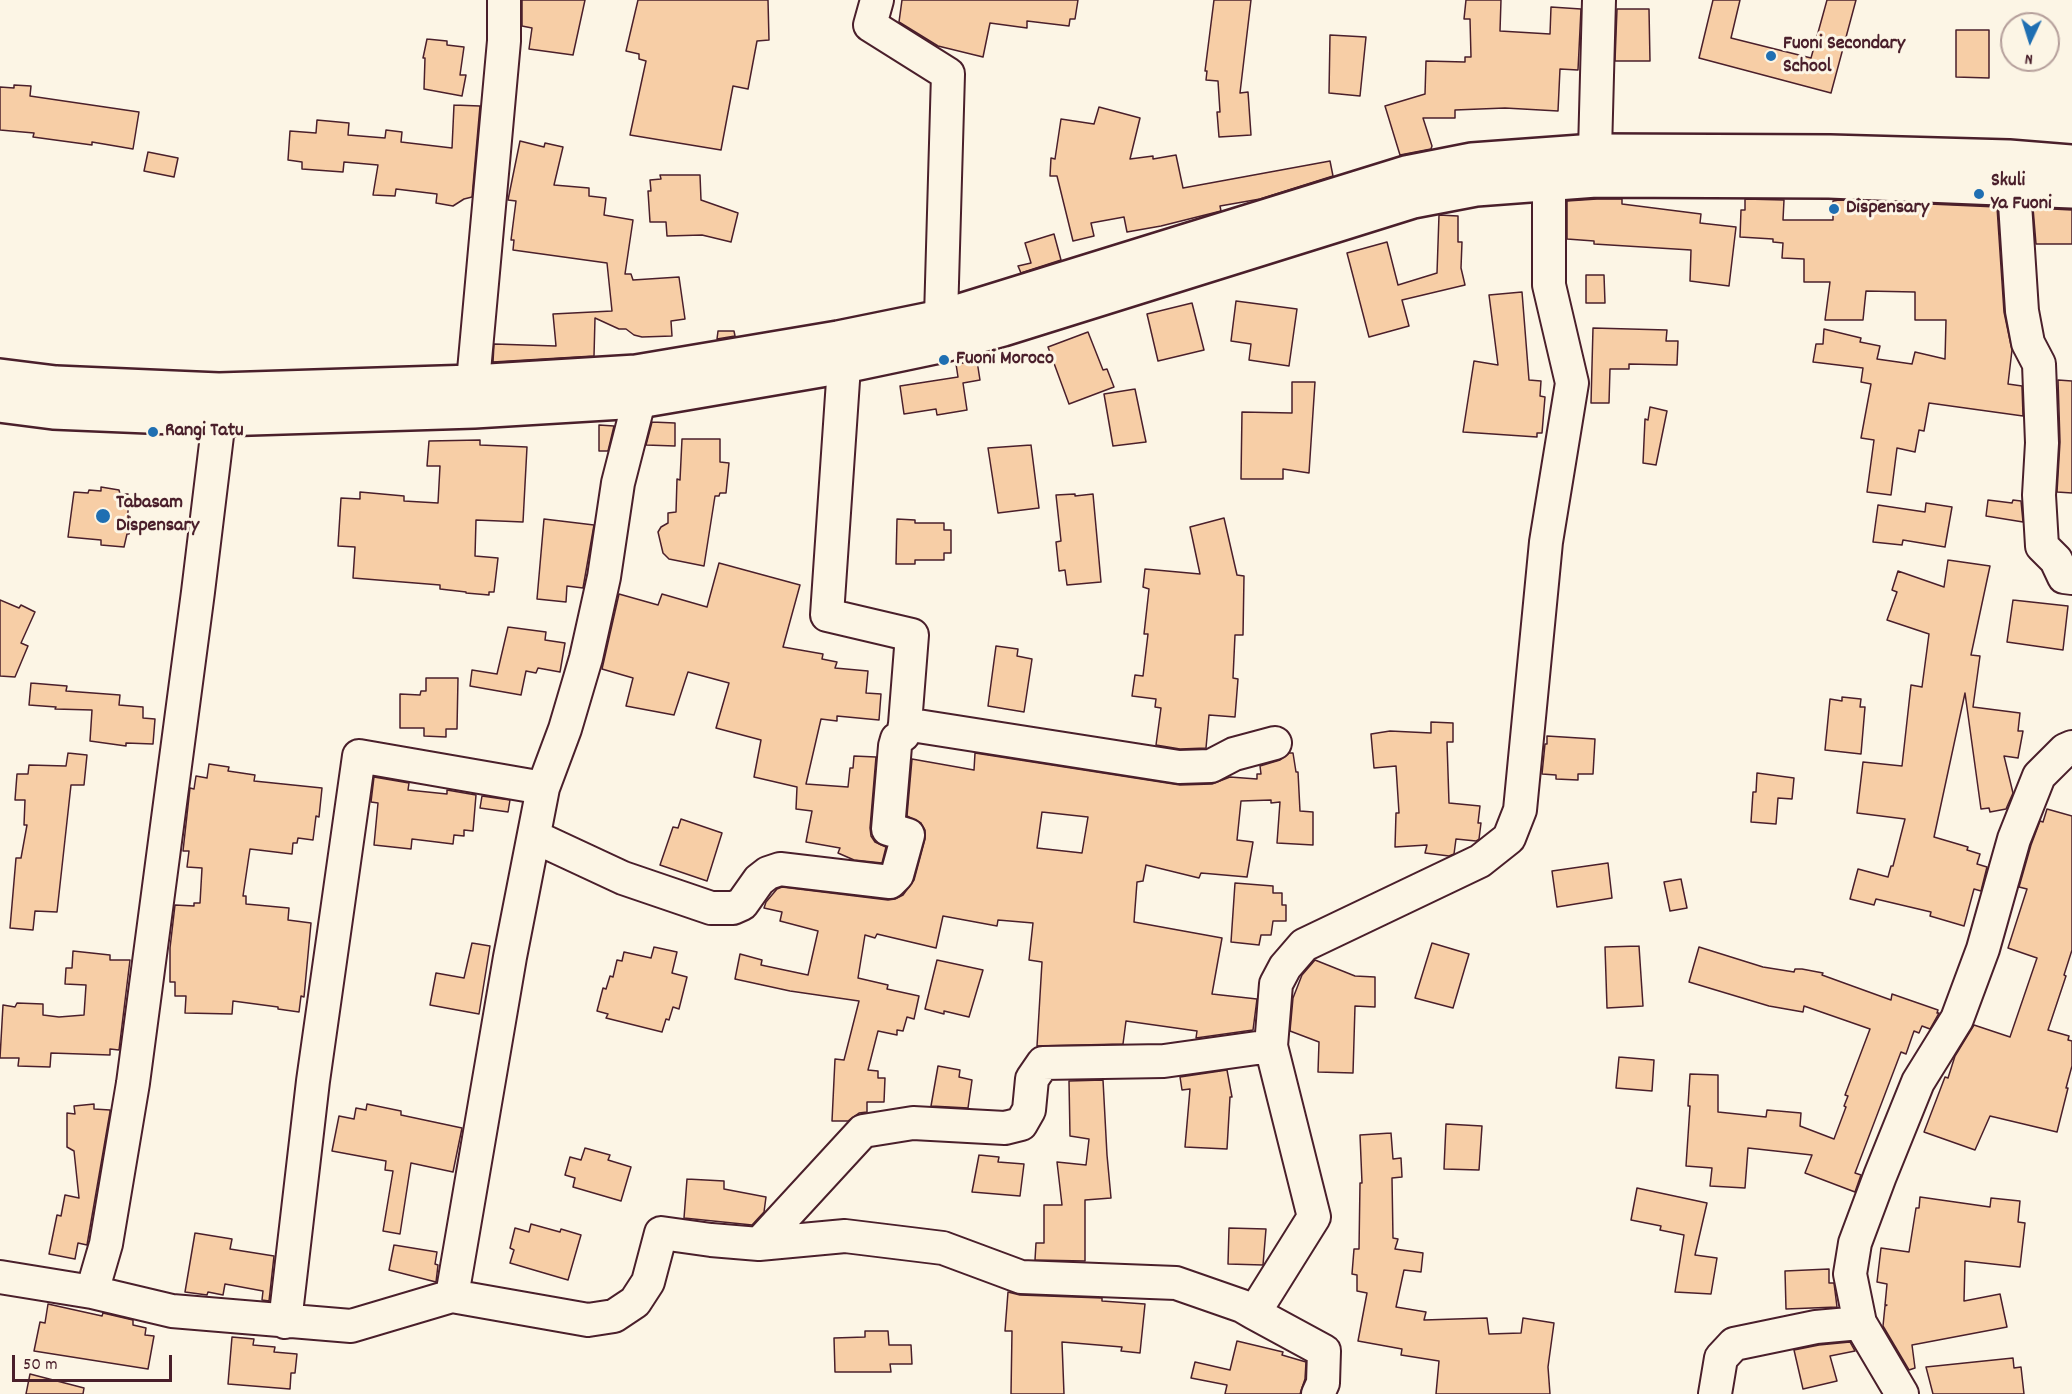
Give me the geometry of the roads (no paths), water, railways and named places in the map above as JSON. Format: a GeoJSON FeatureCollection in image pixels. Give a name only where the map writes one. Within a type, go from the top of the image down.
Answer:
{"type":"FeatureCollection","features":[{"type":"Feature","properties":{"kind":"main road"},"geometry":{"type":"LineString","coordinates":[[0,376],[56,383],[219,390],[473,382],[636,372],[838,338],[941,317],[1406,173],[1472,160],[1595,151],[1830,152],[2009,157],[2072,162]]}},
{"type":"Feature","properties":{"kind":"main road"},"geometry":{"type":"LineString","coordinates":[[0,405],[53,412],[219,419],[474,411],[639,401],[844,366],[944,345],[1003,329],[1413,201],[1476,189],[1596,180],[1829,180],[2072,191]]}},
{"type":"Feature","properties":{"kind":"street"},"geometry":{"type":"LineString","coordinates":[[473,382],[504,41],[504,0]]}},
{"type":"Feature","properties":{"kind":"street"},"geometry":{"type":"LineString","coordinates":[[877,0],[870,25],[948,74],[941,317]]}},
{"type":"Feature","properties":{"kind":"street"},"geometry":{"type":"LineString","coordinates":[[1595,151],[1599,0]]}},
{"type":"Feature","properties":{"kind":"street"},"geometry":{"type":"LineString","coordinates":[[1254,1313],[1314,1217],[1271,1046],[1275,984],[1285,967],[1304,945],[1480,861],[1509,838],[1520,810],[1546,542],[1572,383],[1549,285],[1550,183]]}},
{"type":"Feature","properties":{"kind":"street"},"geometry":{"type":"LineString","coordinates":[[2014,188],[2022,311],[2028,343],[2039,364],[2042,443],[2039,495],[2042,546],[2056,560],[2064,577],[2072,578]]}},
{"type":"Feature","properties":{"kind":"street"},"geometry":{"type":"LineString","coordinates":[[535,837],[624,878],[711,909],[733,908],[742,904],[759,880],[768,873],[780,870],[874,882],[890,882],[897,875],[908,835],[888,829],[895,746],[897,739],[903,735],[905,724],[912,636],[827,615],[844,366]]}},
{"type":"Feature","properties":{"kind":"street"},"geometry":{"type":"LineString","coordinates":[[452,1296],[510,957],[543,788],[565,729],[586,658],[604,577],[618,483],[639,401]]}},
{"type":"Feature","properties":{"kind":"street"},"geometry":{"type":"LineString","coordinates":[[92,1292],[106,1244],[133,1083],[219,419]]}},
{"type":"Feature","properties":{"kind":"street"},"geometry":{"type":"LineString","coordinates":[[905,724],[1179,767],[1211,766],[1234,754],[1275,743]]}},
{"type":"Feature","properties":{"kind":"street"},"geometry":{"type":"LineString","coordinates":[[1902,1394],[1860,1323],[1850,1274],[1856,1243],[1918,1082],[1957,1020],[1983,949],[2014,839],[2039,776],[2072,747]]}},
{"type":"Feature","properties":{"kind":"street"},"geometry":{"type":"LineString","coordinates":[[285,1322],[315,1069],[359,756],[543,788]]}},
{"type":"Feature","properties":{"kind":"street"},"geometry":{"type":"LineString","coordinates":[[759,1244],[863,1131],[913,1123],[1005,1128],[1021,1124],[1029,1110],[1032,1079],[1043,1063],[1164,1061],[1271,1046]]}},
{"type":"Feature","properties":{"kind":"street"},"geometry":{"type":"LineString","coordinates":[[0,1277],[92,1292],[172,1311],[285,1322],[351,1326],[452,1296],[588,1320],[614,1316],[635,1302],[648,1282],[661,1233],[759,1244],[845,1236],[943,1248],[1021,1277],[1176,1283],[1242,1306],[1324,1351],[1323,1383],[1318,1394]]}},
{"type":"Feature","properties":{"kind":"street"},"geometry":{"type":"LineString","coordinates":[[1715,1394],[1721,1358],[1734,1344],[1816,1327],[1860,1323]]}},
{"type":"Feature","properties":{"kind":"place","name":"Fuoni Secondary School"},"geometry":{"type":"Point","coordinates":[1771,56]}},
{"type":"Feature","properties":{"kind":"place","name":"Skuli Ya Fuoni"},"geometry":{"type":"Point","coordinates":[1979,194]}},
{"type":"Feature","properties":{"kind":"place","name":"Dispensary"},"geometry":{"type":"Point","coordinates":[1834,209]}},
{"type":"Feature","properties":{"kind":"place","name":"Fuoni Moroco"},"geometry":{"type":"Point","coordinates":[944,360]}},
{"type":"Feature","properties":{"kind":"place","name":"Rangi Tatu"},"geometry":{"type":"Point","coordinates":[153,432]}},
{"type":"Feature","properties":{"kind":"place","name":"Tabasam Dispensary"},"geometry":{"type":"Point","coordinates":[103,516]}}]}
